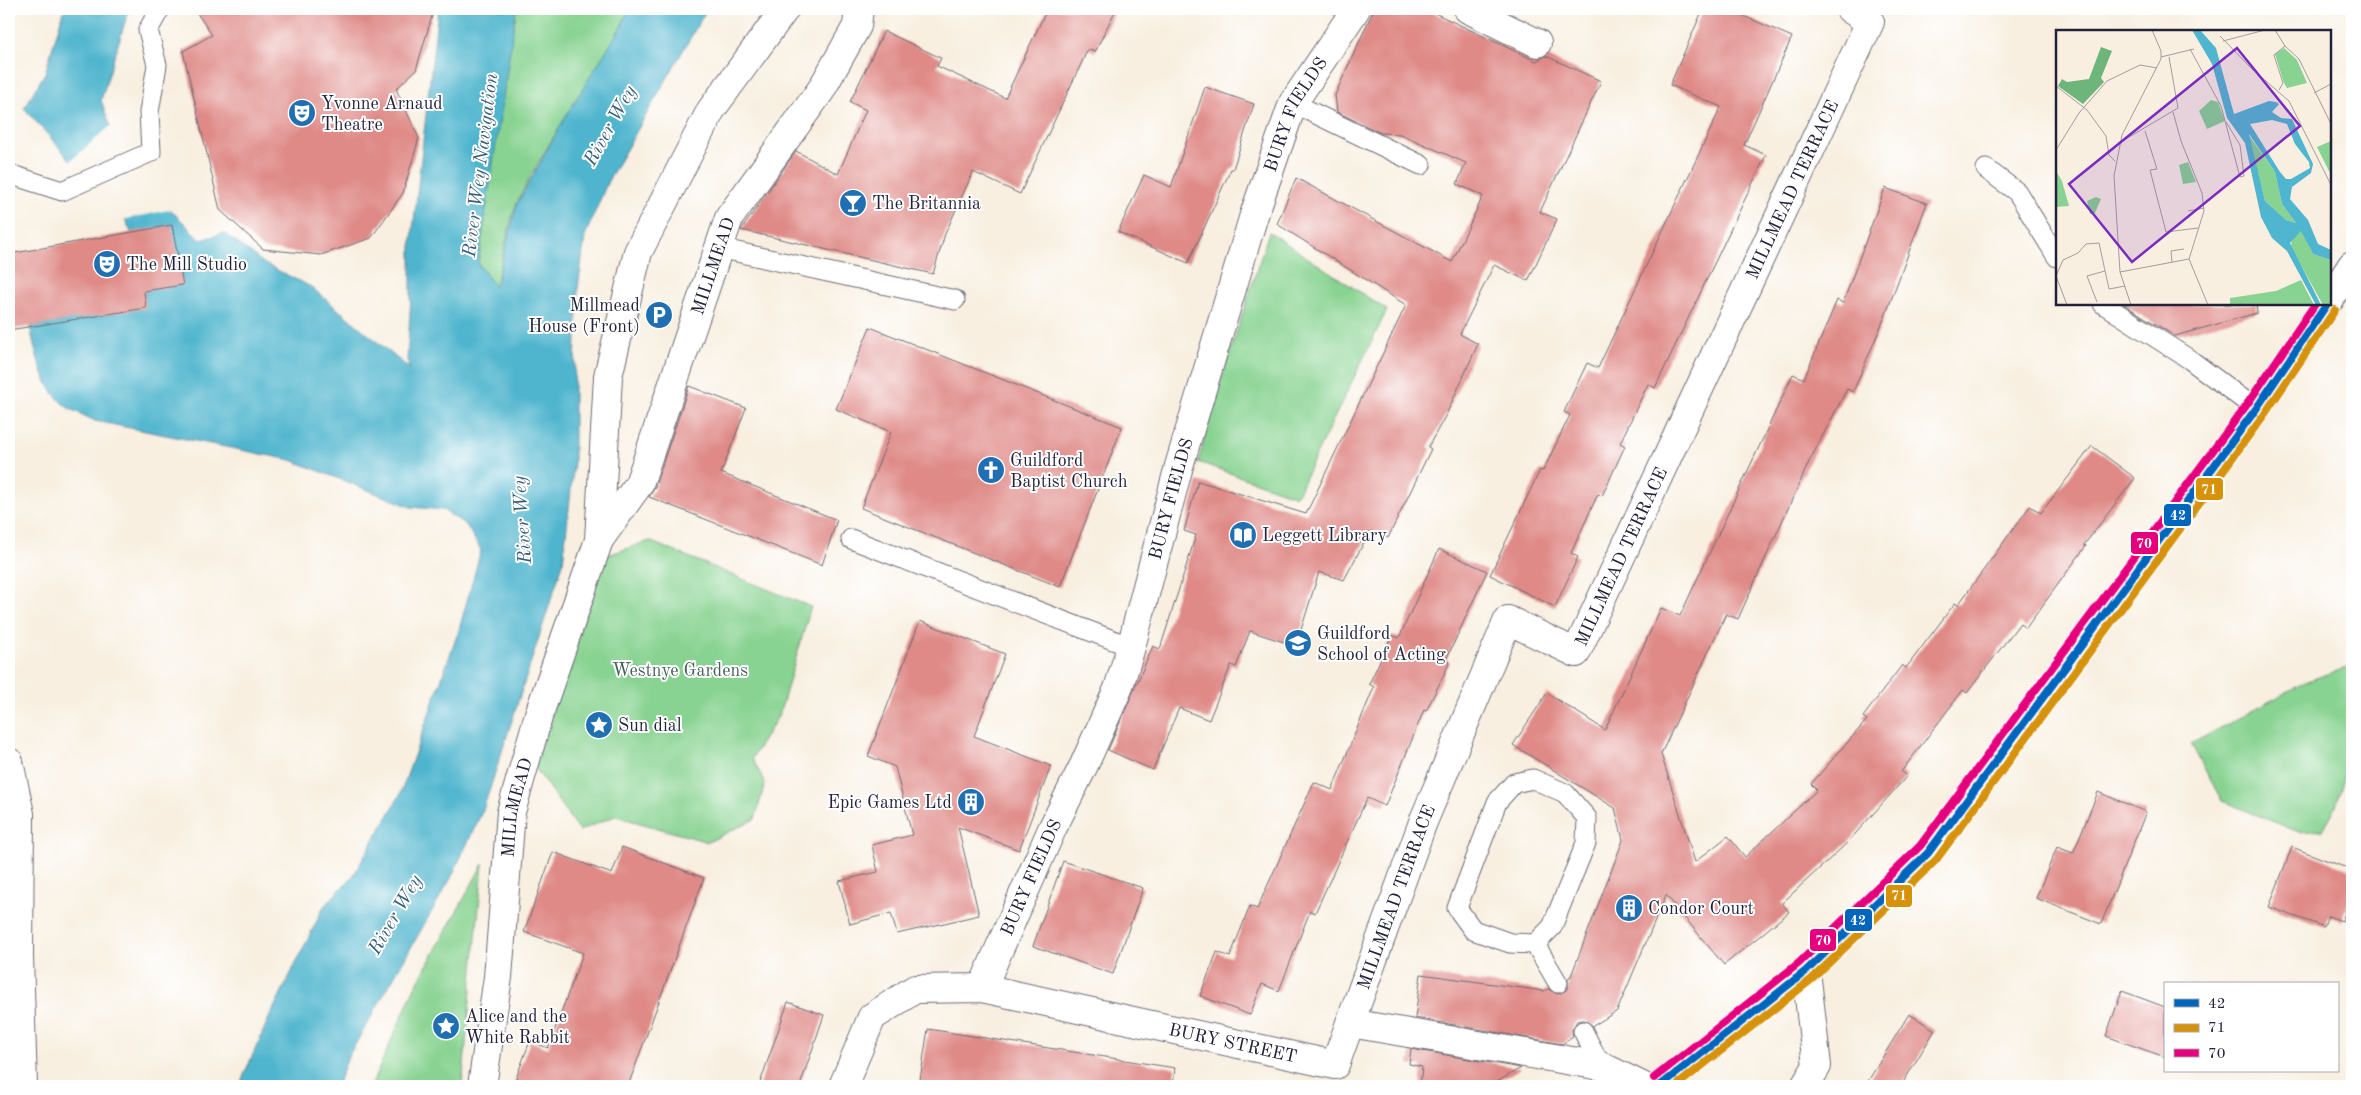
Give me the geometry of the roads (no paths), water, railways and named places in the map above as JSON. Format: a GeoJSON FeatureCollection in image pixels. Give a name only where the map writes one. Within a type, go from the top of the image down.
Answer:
{"type":"FeatureCollection","features":[{"type":"Feature","properties":{"kind":"street","name":"MILLMEAD"},"geometry":{"type":"LineString","coordinates":[[482,1086],[498,977],[511,812],[539,714],[599,540],[608,376],[638,252],[711,110],[785,9]]}},
{"type":"Feature","properties":{"kind":"street","name":"MILLMEAD"},"geometry":{"type":"LineString","coordinates":[[599,540],[639,484],[729,218],[821,90],[857,26],[859,9]]}},
{"type":"Feature","properties":{"kind":"street","name":"BURY FIELDS"},"geometry":{"type":"LineString","coordinates":[[982,988],[1052,830],[1100,731],[1118,689],[1131,648],[1179,466],[1254,215],[1293,103],[1356,9]]}},
{"type":"Feature","properties":{"kind":"street"},"geometry":{"type":"LineString","coordinates":[[1468,9],[1537,43]]}},
{"type":"Feature","properties":{"kind":"street","name":"MILLMEAD TERRACE"},"geometry":{"type":"LineString","coordinates":[[1350,1024],[1423,822],[1508,620],[1576,653],[1870,22],[1850,9]]}},
{"type":"Feature","properties":{"kind":"street"},"geometry":{"type":"LineString","coordinates":[[2331,297],[2352,265]]}},
{"type":"Feature","properties":{"kind":"street"},"geometry":{"type":"LineString","coordinates":[[1660,1086],[1806,971],[1928,852],[2256,409],[2326,305]]}},
{"type":"Feature","properties":{"kind":"street"},"geometry":{"type":"LineString","coordinates":[[9,762],[20,814],[19,956],[23,1086]]}},
{"type":"Feature","properties":{"kind":"street"},"geometry":{"type":"LineString","coordinates":[[1805,1086],[1817,1066],[1806,971]]}},
{"type":"Feature","properties":{"kind":"street","name":"BURY STREET"},"geometry":{"type":"LineString","coordinates":[[843,1086],[872,1017],[915,989],[982,988],[1335,1065],[1350,1024]]}},
{"type":"Feature","properties":{"kind":"street"},"geometry":{"type":"LineString","coordinates":[[1350,1024],[1601,1066],[1642,1086]]}},
{"type":"Feature","properties":{"kind":"lane"},"geometry":{"type":"LineString","coordinates":[[9,174],[62,191],[151,152],[150,112],[157,65],[148,30],[160,9]]}},
{"type":"Feature","properties":{"kind":"lane"},"geometry":{"type":"LineString","coordinates":[[1293,103],[1421,164]]}},
{"type":"Feature","properties":{"kind":"lane"},"geometry":{"type":"LineString","coordinates":[[1986,169],[2017,192],[2056,255]]}},
{"type":"Feature","properties":{"kind":"lane"},"geometry":{"type":"LineString","coordinates":[[719,248],[955,300]]}},
{"type":"Feature","properties":{"kind":"lane"},"geometry":{"type":"LineString","coordinates":[[2104,305],[2189,359],[2256,409]]}},
{"type":"Feature","properties":{"kind":"lane"},"geometry":{"type":"LineString","coordinates":[[851,539],[1131,648]]}},
{"type":"Feature","properties":{"kind":"lane"},"geometry":{"type":"LineString","coordinates":[[1533,779],[1565,793],[1587,818],[1586,843],[1552,927],[1534,944],[1510,943],[1473,930],[1457,908],[1497,802],[1514,783],[1533,779]]}},
{"type":"Feature","properties":{"kind":"lane"},"geometry":{"type":"LineString","coordinates":[[1534,944],[1558,983]]}},
{"type":"Feature","properties":{"kind":"lane"},"geometry":{"type":"LineString","coordinates":[[1584,1031],[1601,1066]]}},
{"type":"Feature","properties":{"kind":"water"},"geometry":{"type":"Polygon","coordinates":[[[64,9],[129,9],[101,100],[110,126],[172,211],[201,240],[224,233],[265,264],[311,287],[410,369],[407,360],[411,297],[411,247],[438,9],[515,9],[516,11],[478,263],[495,287],[517,204],[567,114],[621,27],[629,9],[707,9],[608,181],[585,236],[578,289],[574,388],[574,462],[563,563],[483,810],[451,878],[348,1057],[337,1086],[239,1086],[269,1018],[324,906],[353,876],[400,795],[459,630],[481,550],[466,525],[443,510],[411,507],[291,460],[95,421],[67,407],[52,391],[42,370],[30,327],[146,307],[131,232],[113,194],[71,161],[24,108],[45,73],[64,9]]]}},
{"type":"Feature","properties":{"kind":"place","name":"Yvonne Arnaud Theatre"},"geometry":{"type":"Point","coordinates":[302,113]}},
{"type":"Feature","properties":{"kind":"place","name":"The Britannia"},"geometry":{"type":"Point","coordinates":[853,203]}},
{"type":"Feature","properties":{"kind":"place","name":"The Mill Studio"},"geometry":{"type":"Point","coordinates":[107,264]}},
{"type":"Feature","properties":{"kind":"place","name":"Millmead House (Front)"},"geometry":{"type":"Point","coordinates":[659,315]}},
{"type":"Feature","properties":{"kind":"place","name":"Guildford Baptist Church"},"geometry":{"type":"Point","coordinates":[991,470]}},
{"type":"Feature","properties":{"kind":"place","name":"Leggett Library"},"geometry":{"type":"Point","coordinates":[1243,535]}},
{"type":"Feature","properties":{"kind":"place","name":"Guildford School of Acting"},"geometry":{"type":"Point","coordinates":[1298,643]}},
{"type":"Feature","properties":{"kind":"place","name":"Sun dial"},"geometry":{"type":"Point","coordinates":[599,725]}},
{"type":"Feature","properties":{"kind":"place","name":"Epic Games Ltd"},"geometry":{"type":"Point","coordinates":[971,802]}},
{"type":"Feature","properties":{"kind":"place","name":"Condor Court"},"geometry":{"type":"Point","coordinates":[1629,908]}},
{"type":"Feature","properties":{"kind":"place","name":"Alice and the White Rabbit"},"geometry":{"type":"Point","coordinates":[446,1026]}},
{"type":"Feature","properties":{"kind":"water label","name":"River Wey"},"geometry":{"type":"Point","coordinates":[609,125]}},
{"type":"Feature","properties":{"kind":"water label","name":"River Wey Navigation"},"geometry":{"type":"Point","coordinates":[479,165]}},
{"type":"Feature","properties":{"kind":"water label","name":"River Wey"},"geometry":{"type":"Point","coordinates":[521,520]}},
{"type":"Feature","properties":{"kind":"water label","name":"River Wey"},"geometry":{"type":"Point","coordinates":[394,914]}},
{"type":"Feature","properties":{"kind":"park label","name":"Westnye Gardens"},"geometry":{"type":"Point","coordinates":[680,670]}}]}
